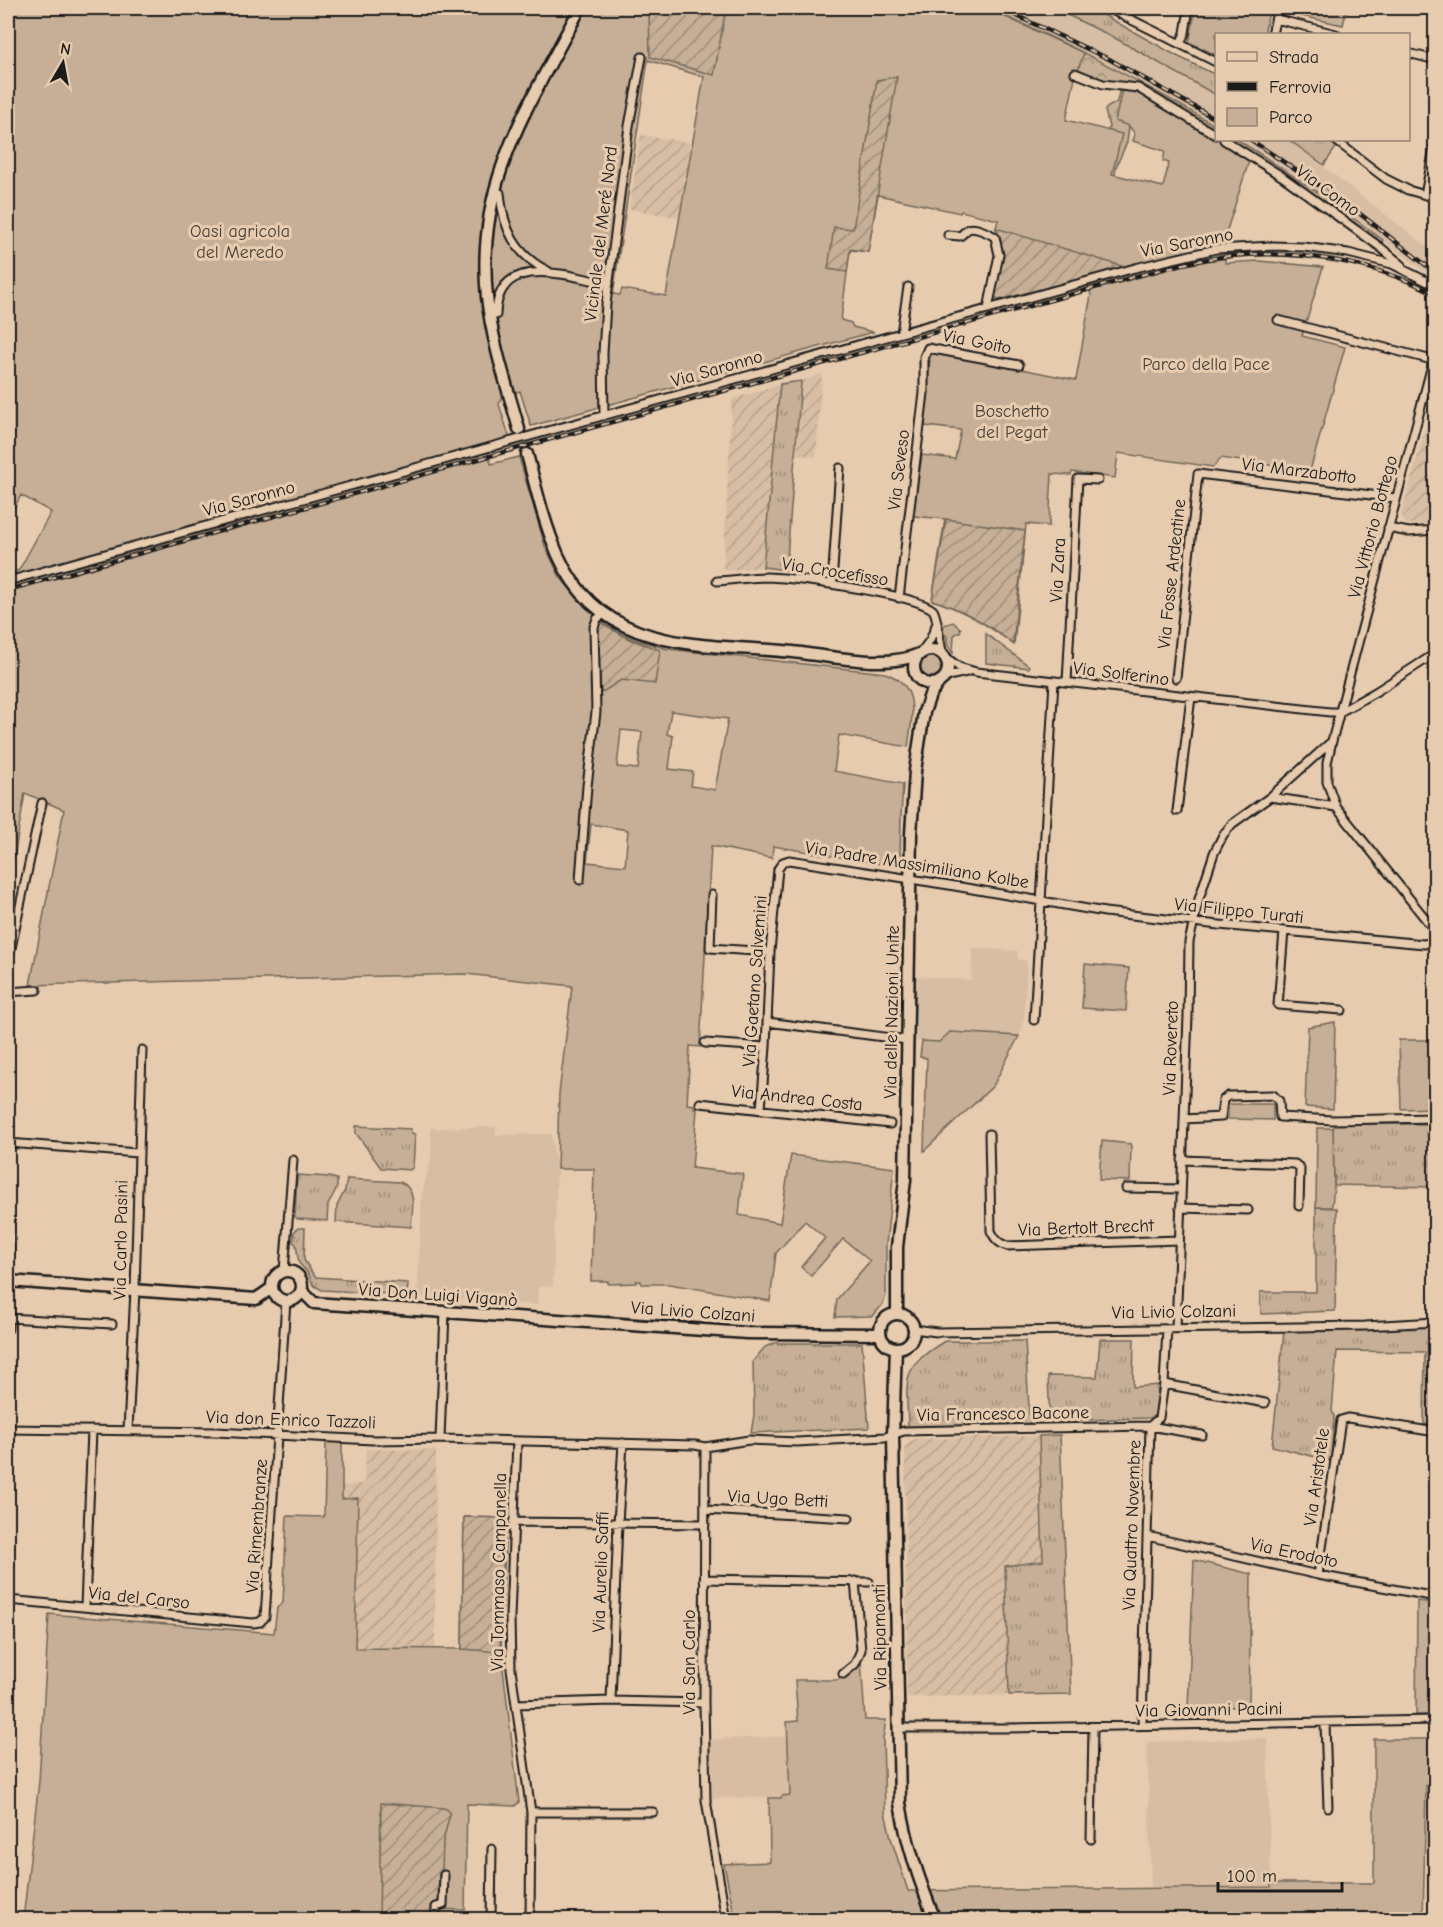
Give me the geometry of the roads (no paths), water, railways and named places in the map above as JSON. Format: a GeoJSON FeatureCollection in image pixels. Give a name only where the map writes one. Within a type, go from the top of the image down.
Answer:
{"type":"FeatureCollection","features":[{"type":"Feature","properties":{"kind":"street"},"geometry":{"type":"LineString","coordinates":[[556,54],[545,86],[513,152],[500,193],[494,223],[492,279],[495,315],[522,428],[499,357],[490,317],[486,272],[487,234],[494,193],[506,154],[535,90],[580,8]]}},
{"type":"Feature","properties":{"kind":"street"},"geometry":{"type":"LineString","coordinates":[[1108,8],[1215,62]]}},
{"type":"Feature","properties":{"kind":"street"},"geometry":{"type":"LineString","coordinates":[[1180,44],[1185,33],[1189,8]]}},
{"type":"Feature","properties":{"kind":"street"},"geometry":{"type":"LineString","coordinates":[[1272,33],[1278,8]]}},
{"type":"Feature","properties":{"kind":"street"},"geometry":{"type":"LineString","coordinates":[[1276,19],[1332,33]]}},
{"type":"Feature","properties":{"kind":"street"},"geometry":{"type":"LineString","coordinates":[[1410,54],[1436,60]]}},
{"type":"Feature","properties":{"kind":"street","name":"Vicinale del Meré Nord"},"geometry":{"type":"LineString","coordinates":[[604,416],[603,353],[609,284],[629,126],[642,57]]}},
{"type":"Feature","properties":{"kind":"street"},"geometry":{"type":"LineString","coordinates":[[1075,73],[1103,84],[1138,88],[1215,134]]}},
{"type":"Feature","properties":{"kind":"street"},"geometry":{"type":"LineString","coordinates":[[1425,195],[1436,138]]}},
{"type":"Feature","properties":{"kind":"street","name":"Via Como"},"geometry":{"type":"LineString","coordinates":[[1226,141],[1283,177],[1380,247],[1411,273]]}},
{"type":"Feature","properties":{"kind":"street"},"geometry":{"type":"LineString","coordinates":[[1336,141],[1386,179],[1436,198]]}},
{"type":"Feature","properties":{"kind":"street"},"geometry":{"type":"LineString","coordinates":[[500,193],[504,222],[512,242],[534,263],[556,273]]}},
{"type":"Feature","properties":{"kind":"street"},"geometry":{"type":"LineString","coordinates":[[948,235],[960,236],[972,228],[994,237],[999,255],[988,309]]}},
{"type":"Feature","properties":{"kind":"street","name":"Via Saronno"},"geometry":{"type":"LineString","coordinates":[[8,581],[1204,251],[1288,246],[1328,249],[1385,262],[1436,286]]}},
{"type":"Feature","properties":{"kind":"street"},"geometry":{"type":"LineString","coordinates":[[495,315],[498,297],[503,288],[512,279],[522,275],[536,272],[556,273],[609,284]]}},
{"type":"Feature","properties":{"kind":"street"},"geometry":{"type":"LineString","coordinates":[[901,333],[908,287]]}},
{"type":"Feature","properties":{"kind":"street"},"geometry":{"type":"LineString","coordinates":[[1278,320],[1432,360]]}},
{"type":"Feature","properties":{"kind":"street","name":"Via Goito"},"geometry":{"type":"LineString","coordinates":[[928,348],[1019,365]]}},
{"type":"Feature","properties":{"kind":"street","name":"Via Seveso"},"geometry":{"type":"LineString","coordinates":[[898,598],[924,393],[924,357],[928,348]]}},
{"type":"Feature","properties":{"kind":"street","name":"Via Vittorio Bottego"},"geometry":{"type":"LineString","coordinates":[[1340,712],[1436,350]]}},
{"type":"Feature","properties":{"kind":"street"},"geometry":{"type":"LineString","coordinates":[[760,648],[730,648],[654,638],[633,630],[604,613],[569,576],[558,556],[530,454],[561,547],[575,573],[606,607],[631,622],[673,636],[877,661],[900,660],[931,650],[944,655],[959,667],[976,672]]}},
{"type":"Feature","properties":{"kind":"street"},"geometry":{"type":"LineString","coordinates":[[832,584],[840,468]]}},
{"type":"Feature","properties":{"kind":"street","name":"Via Marzabotto"},"geometry":{"type":"LineString","coordinates":[[1198,474],[1396,498]]}},
{"type":"Feature","properties":{"kind":"street","name":"Via Fosse Ardeatine"},"geometry":{"type":"LineString","coordinates":[[1176,678],[1198,474]]}},
{"type":"Feature","properties":{"kind":"street","name":"Via Zara"},"geometry":{"type":"LineString","coordinates":[[1066,682],[1078,479],[1098,480]]}},
{"type":"Feature","properties":{"kind":"street"},"geometry":{"type":"LineString","coordinates":[[1388,528],[1409,532],[1436,530]]}},
{"type":"Feature","properties":{"kind":"street","name":"Via Crocefisso"},"geometry":{"type":"LineString","coordinates":[[717,581],[767,577],[832,584],[898,598],[932,610],[937,622]]}},
{"type":"Feature","properties":{"kind":"street"},"geometry":{"type":"LineString","coordinates":[[580,880],[587,786],[596,712],[594,627],[597,619],[604,613]]}},
{"type":"Feature","properties":{"kind":"street"},"geometry":{"type":"LineString","coordinates":[[924,712],[919,679],[914,670],[914,664],[930,640],[937,622]]}},
{"type":"Feature","properties":{"kind":"street"},"geometry":{"type":"LineString","coordinates":[[924,712],[930,695],[948,669],[939,642],[937,622]]}},
{"type":"Feature","properties":{"kind":"street"},"geometry":{"type":"LineString","coordinates":[[1436,654],[1340,712],[1327,763],[1327,782],[1336,807],[1436,932]]}},
{"type":"Feature","properties":{"kind":"street"},"geometry":{"type":"LineString","coordinates":[[877,661],[899,667],[928,684],[958,673],[976,672],[1054,681]]}},
{"type":"Feature","properties":{"kind":"street","name":"Via Solferino"},"geometry":{"type":"LineString","coordinates":[[1034,1020],[1054,681],[1191,698],[1340,712]]}},
{"type":"Feature","properties":{"kind":"street"},"geometry":{"type":"LineString","coordinates":[[1177,811],[1191,698]]}},
{"type":"Feature","properties":{"kind":"street","name":"Via delle Nazioni Unite"},"geometry":{"type":"LineString","coordinates":[[897,1314],[897,1247],[905,1180],[911,834],[915,771],[924,712]]}},
{"type":"Feature","properties":{"kind":"street","name":"Via Rovereto"},"geometry":{"type":"LineString","coordinates":[[1176,1329],[1188,942],[1214,852],[1222,836],[1232,825],[1270,797],[1332,741]]}},
{"type":"Feature","properties":{"kind":"street"},"geometry":{"type":"LineString","coordinates":[[1270,797],[1336,807]]}},
{"type":"Feature","properties":{"kind":"street"},"geometry":{"type":"LineString","coordinates":[[8,962],[42,803]]}},
{"type":"Feature","properties":{"kind":"street","name":"Via Padre Massimiliano Kolbe"},"geometry":{"type":"LineString","coordinates":[[789,860],[1041,900]]}},
{"type":"Feature","properties":{"kind":"street","name":"Via Gaetano Salvemini"},"geometry":{"type":"LineString","coordinates":[[761,1109],[770,952],[778,869],[783,862],[789,860]]}},
{"type":"Feature","properties":{"kind":"street"},"geometry":{"type":"LineString","coordinates":[[712,896],[710,948],[770,952]]}},
{"type":"Feature","properties":{"kind":"street","name":"Via Filippo Turati"},"geometry":{"type":"LineString","coordinates":[[1041,900],[1105,912],[1194,922],[1412,943],[1436,942]]}},
{"type":"Feature","properties":{"kind":"street"},"geometry":{"type":"LineString","coordinates":[[1284,931],[1278,1005],[1342,1010]]}},
{"type":"Feature","properties":{"kind":"street"},"geometry":{"type":"LineString","coordinates":[[8,992],[37,990]]}},
{"type":"Feature","properties":{"kind":"street"},"geometry":{"type":"LineString","coordinates":[[767,1022],[907,1040]]}},
{"type":"Feature","properties":{"kind":"street"},"geometry":{"type":"LineString","coordinates":[[705,1043],[766,1047]]}},
{"type":"Feature","properties":{"kind":"street","name":"Via Carlo Pasini"},"geometry":{"type":"LineString","coordinates":[[128,1430],[135,1290],[142,1050]]}},
{"type":"Feature","properties":{"kind":"street"},"geometry":{"type":"LineString","coordinates":[[1184,1119],[1221,1117],[1223,1100],[1228,1096],[1273,1095],[1279,1101],[1280,1117],[1333,1120],[1436,1118]]}},
{"type":"Feature","properties":{"kind":"street","name":"Via Andrea Costa"},"geometry":{"type":"LineString","coordinates":[[700,1103],[890,1124]]}},
{"type":"Feature","properties":{"kind":"street","name":"Via Bertolt Brecht"},"geometry":{"type":"LineString","coordinates":[[989,1134],[991,1231],[1000,1243],[1007,1246],[1178,1240]]}},
{"type":"Feature","properties":{"kind":"street"},"geometry":{"type":"LineString","coordinates":[[8,1143],[138,1153]]}},
{"type":"Feature","properties":{"kind":"street"},"geometry":{"type":"LineString","coordinates":[[293,1160],[284,1271],[274,1279],[272,1288],[277,1297],[286,1301],[296,1299],[302,1291]]}},
{"type":"Feature","properties":{"kind":"street"},"geometry":{"type":"LineString","coordinates":[[1182,1160],[1295,1164],[1300,1168],[1299,1206]]}},
{"type":"Feature","properties":{"kind":"street"},"geometry":{"type":"LineString","coordinates":[[1126,1188],[1181,1189]]}},
{"type":"Feature","properties":{"kind":"street"},"geometry":{"type":"LineString","coordinates":[[1180,1208],[1248,1210]]}},
{"type":"Feature","properties":{"kind":"street"},"geometry":{"type":"LineString","coordinates":[[8,1223],[8,1329]]}},
{"type":"Feature","properties":{"kind":"street","name":"Via Don Luigi Viganò"},"geometry":{"type":"LineString","coordinates":[[284,1271],[291,1271],[299,1276],[303,1285],[302,1291],[314,1303],[575,1321]]}},
{"type":"Feature","properties":{"kind":"street"},"geometry":{"type":"LineString","coordinates":[[9,1281],[256,1299],[272,1288]]}},
{"type":"Feature","properties":{"kind":"street","name":"Via Rimembranze"},"geometry":{"type":"LineString","coordinates":[[265,1617],[286,1301]]}},
{"type":"Feature","properties":{"kind":"street"},"geometry":{"type":"LineString","coordinates":[[440,1438],[445,1312]]}},
{"type":"Feature","properties":{"kind":"street"},"geometry":{"type":"LineString","coordinates":[[897,1314],[908,1318],[913,1329],[911,1340],[902,1347],[896,1348],[886,1344],[880,1334],[880,1328],[886,1318],[897,1314]]}},
{"type":"Feature","properties":{"kind":"street"},"geometry":{"type":"LineString","coordinates":[[8,1318],[112,1324]]}},
{"type":"Feature","properties":{"kind":"street","name":"Via Livio Colzani"},"geometry":{"type":"LineString","coordinates":[[575,1321],[747,1333],[880,1334]]}},
{"type":"Feature","properties":{"kind":"street","name":"Via Livio Colzani"},"geometry":{"type":"LineString","coordinates":[[913,1329],[937,1332],[1436,1323]]}},
{"type":"Feature","properties":{"kind":"street","name":"Via Quattro Novembre"},"geometry":{"type":"LineString","coordinates":[[1142,1725],[1150,1426],[1159,1418],[1164,1384],[1167,1329]]}},
{"type":"Feature","properties":{"kind":"street","name":"Via Ripamonti"},"geometry":{"type":"LineString","coordinates":[[896,1348],[893,1436],[900,1803],[906,1838],[935,1920]]}},
{"type":"Feature","properties":{"kind":"street"},"geometry":{"type":"LineString","coordinates":[[1164,1384],[1265,1403]]}},
{"type":"Feature","properties":{"kind":"street","name":"Via Aristotele"},"geometry":{"type":"LineString","coordinates":[[1318,1575],[1341,1420],[1348,1418],[1436,1432]]}},
{"type":"Feature","properties":{"kind":"street","name":"Via Francesco Bacone"},"geometry":{"type":"LineString","coordinates":[[705,1447],[749,1440],[797,1442],[893,1436],[904,1431],[1150,1426],[1202,1435]]}},
{"type":"Feature","properties":{"kind":"street","name":"Via don Enrico Tazzoli"},"geometry":{"type":"LineString","coordinates":[[8,1429],[216,1432],[374,1440],[440,1438],[705,1447]]}},
{"type":"Feature","properties":{"kind":"street"},"geometry":{"type":"LineString","coordinates":[[85,1607],[92,1430]]}},
{"type":"Feature","properties":{"kind":"street","name":"Via Tommaso Campanella"},"geometry":{"type":"LineString","coordinates":[[517,1441],[510,1617],[511,1669],[531,1812],[530,1920]]}},
{"type":"Feature","properties":{"kind":"street","name":"Via Aurelio Saffi"},"geometry":{"type":"LineString","coordinates":[[611,1701],[623,1443]]}},
{"type":"Feature","properties":{"kind":"street","name":"Via San Carlo"},"geometry":{"type":"LineString","coordinates":[[705,1447],[706,1800],[726,1920]]}},
{"type":"Feature","properties":{"kind":"street","name":"Via Ugo Betti"},"geometry":{"type":"LineString","coordinates":[[706,1510],[849,1518]]}},
{"type":"Feature","properties":{"kind":"street"},"geometry":{"type":"LineString","coordinates":[[513,1522],[705,1524]]}},
{"type":"Feature","properties":{"kind":"street","name":"Via Erodoto"},"geometry":{"type":"LineString","coordinates":[[1147,1536],[1318,1575],[1436,1597]]}},
{"type":"Feature","properties":{"kind":"street"},"geometry":{"type":"LineString","coordinates":[[704,1579],[869,1582]]}},
{"type":"Feature","properties":{"kind":"street"},"geometry":{"type":"LineString","coordinates":[[843,1674],[855,1664],[861,1650],[855,1581]]}},
{"type":"Feature","properties":{"kind":"street","name":"Via del Carso"},"geometry":{"type":"LineString","coordinates":[[8,1600],[253,1623],[260,1622],[265,1617]]}},
{"type":"Feature","properties":{"kind":"street"},"geometry":{"type":"LineString","coordinates":[[516,1704],[611,1701],[704,1703]]}},
{"type":"Feature","properties":{"kind":"street","name":"Via Giovanni Pacini"},"geometry":{"type":"LineString","coordinates":[[898,1728],[1093,1727],[1436,1720]]}},
{"type":"Feature","properties":{"kind":"street"},"geometry":{"type":"LineString","coordinates":[[1325,1723],[1328,1808]]}},
{"type":"Feature","properties":{"kind":"street"},"geometry":{"type":"LineString","coordinates":[[1091,1839],[1093,1727]]}},
{"type":"Feature","properties":{"kind":"street"},"geometry":{"type":"LineString","coordinates":[[531,1812],[653,1812]]}},
{"type":"Feature","properties":{"kind":"street"},"geometry":{"type":"LineString","coordinates":[[491,1920],[492,1850]]}},
{"type":"Feature","properties":{"kind":"street"},"geometry":{"type":"LineString","coordinates":[[436,1920],[436,1907],[442,1905],[444,1875]]}},
{"type":"Feature","properties":{"kind":"tunnel"},"geometry":{"type":"LineString","coordinates":[[519,429],[527,454]]}},
{"type":"Feature","properties":{"kind":"railway"},"geometry":{"type":"LineString","coordinates":[[1000,8],[1109,59],[1215,118]]}},
{"type":"Feature","properties":{"kind":"railway"},"geometry":{"type":"LineString","coordinates":[[1252,141],[1355,210],[1436,273]]}},
{"type":"Feature","properties":{"kind":"railway"},"geometry":{"type":"LineString","coordinates":[[8,590],[1197,261],[1257,254],[1283,254],[1336,260],[1387,274],[1436,294]]}},
{"type":"Feature","properties":{"kind":"park label","name":"Oasi agricola del Meredo"},"geometry":{"type":"Point","coordinates":[240,241]}},
{"type":"Feature","properties":{"kind":"park label","name":"Parco della Pace"},"geometry":{"type":"Point","coordinates":[1206,364]}},
{"type":"Feature","properties":{"kind":"park label","name":"Boschetto del Pegat"},"geometry":{"type":"Point","coordinates":[1012,421]}}]}
